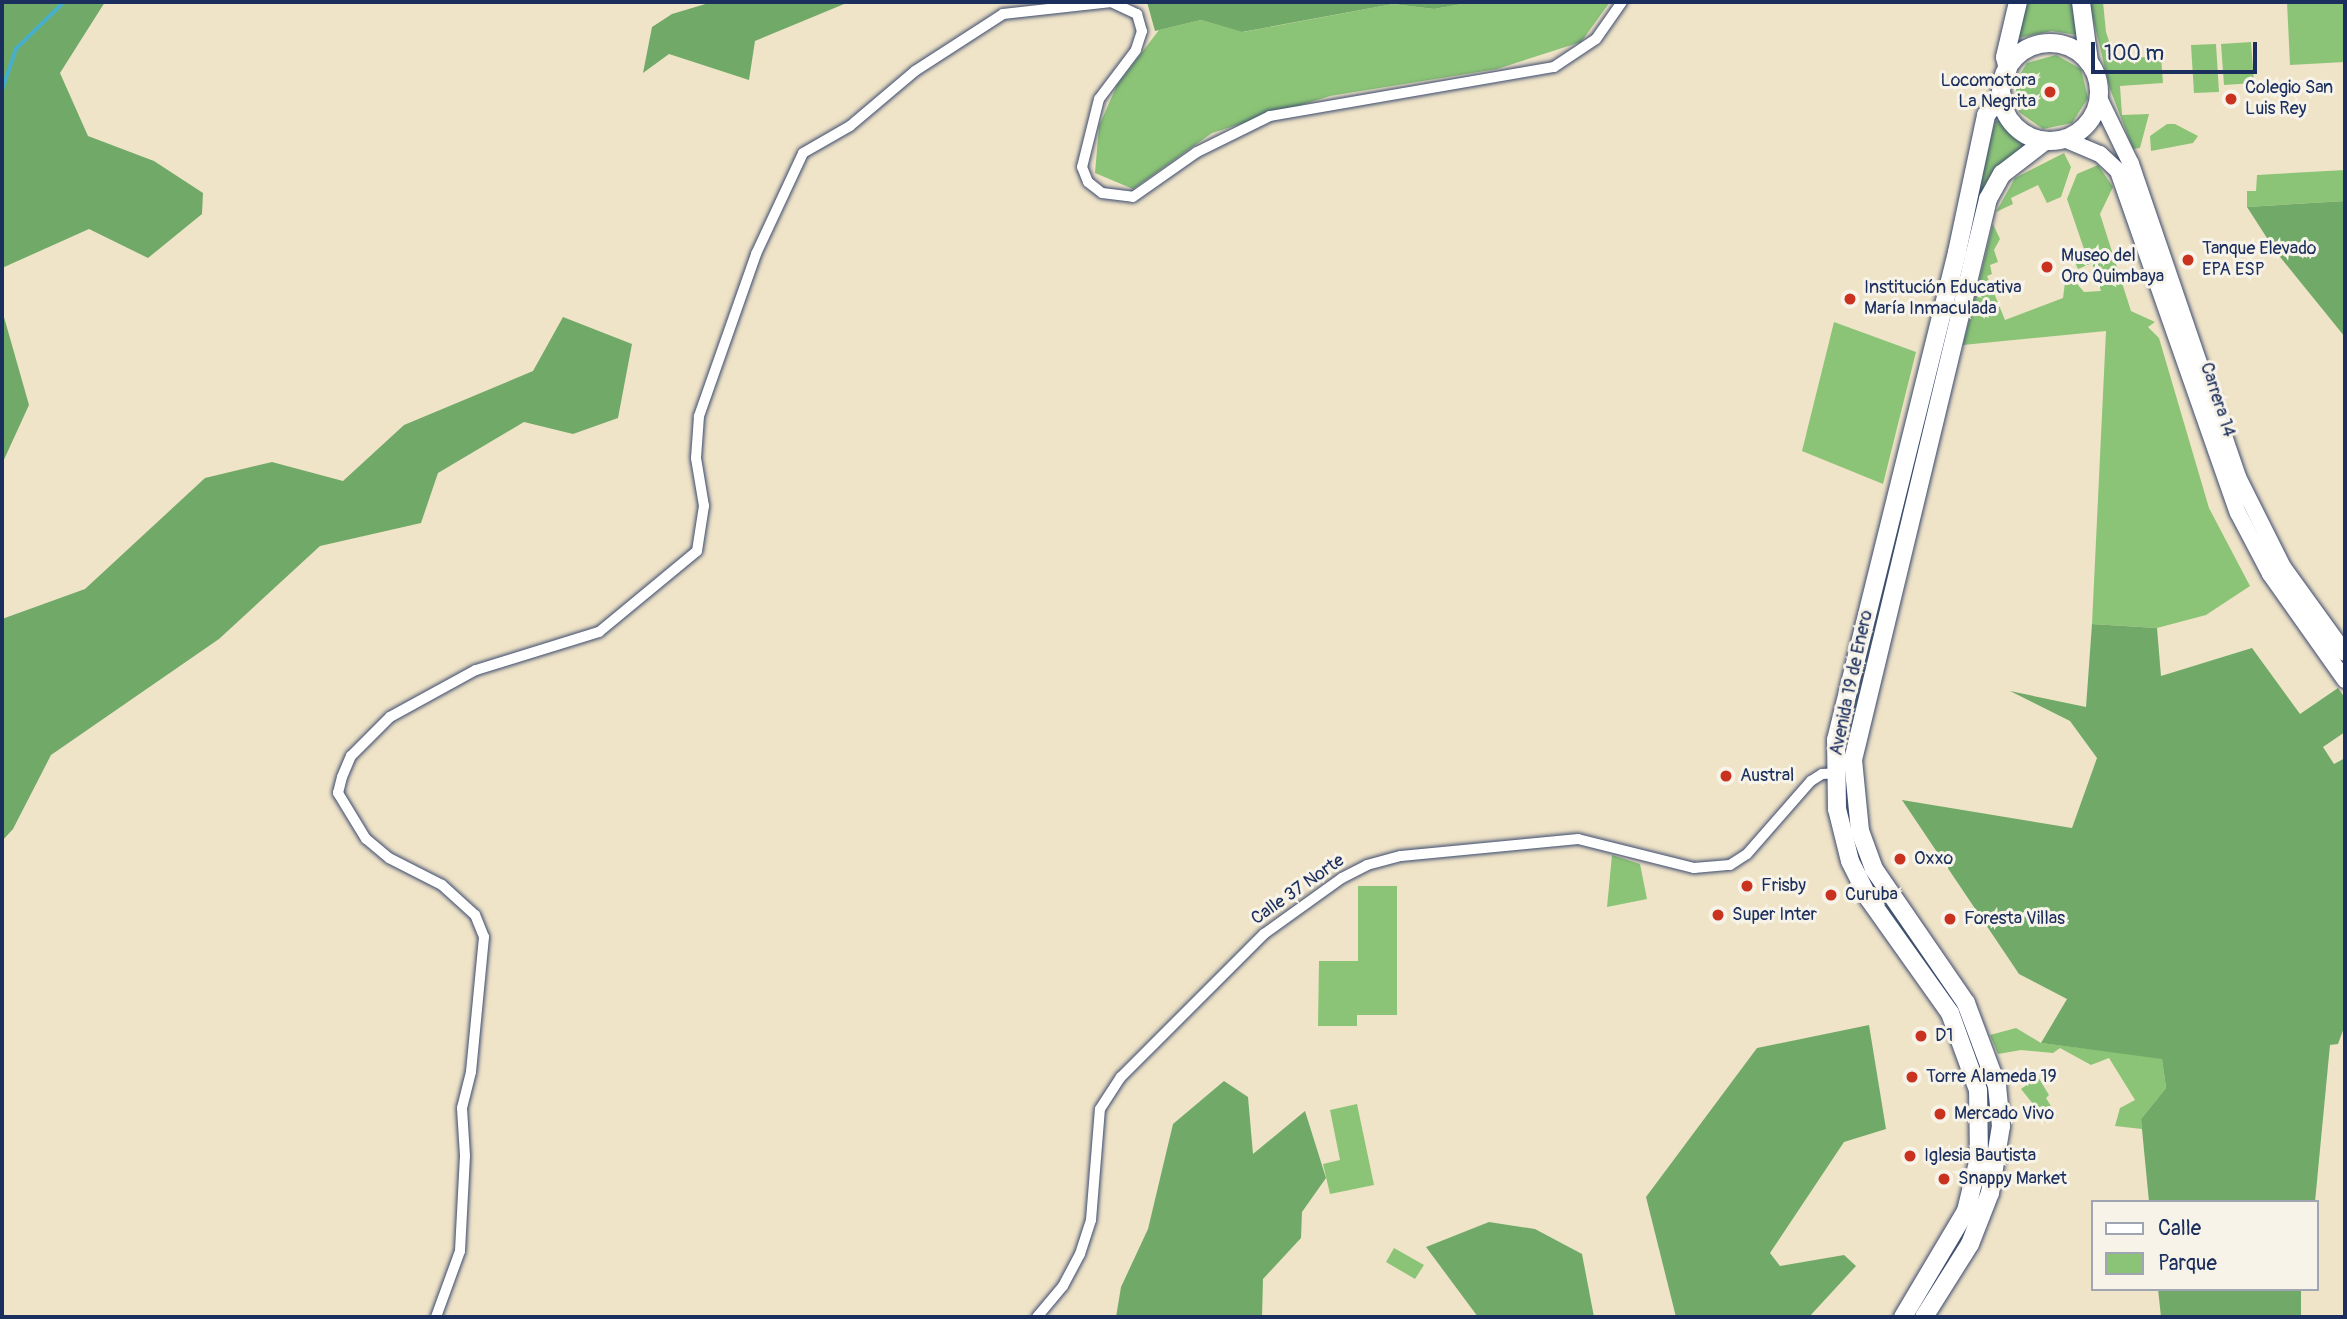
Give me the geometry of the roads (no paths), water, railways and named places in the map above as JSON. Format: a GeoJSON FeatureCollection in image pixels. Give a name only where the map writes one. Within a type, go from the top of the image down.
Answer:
{"type":"FeatureCollection","features":[{"type":"Feature","properties":{"kind":"main road"},"geometry":{"type":"LineString","coordinates":[[2018,2],[2005,57],[2008,69],[2001,96],[2007,115],[2019,130],[2045,141],[2064,139],[2088,124],[2099,98],[2098,79],[2089,62],[2081,2]]}},
{"type":"Feature","properties":{"kind":"main road"},"geometry":{"type":"LineString","coordinates":[[2008,69],[2028,49],[2047,44],[2066,46],[2089,62]]}},
{"type":"Feature","properties":{"kind":"main road","name":"Avenida 19 de Enero"},"geometry":{"type":"LineString","coordinates":[[1903,1317],[1966,1211],[1981,1136],[1978,1090],[1950,1013],[1857,878],[1842,836],[1834,772],[1836,740],[1957,252],[1986,115],[2001,96]]}},
{"type":"Feature","properties":{"kind":"main road","name":"Carrera 14"},"geometry":{"type":"LineString","coordinates":[[2099,98],[2131,164],[2242,487],[2283,567],[2345,653]]}},
{"type":"Feature","properties":{"kind":"main road","name":"Carrera 14"},"geometry":{"type":"LineString","coordinates":[[2064,139],[2100,154],[2118,171],[2233,503],[2270,574],[2345,680]]}},
{"type":"Feature","properties":{"kind":"main road","name":"Avenida 19 de Enero"},"geometry":{"type":"LineString","coordinates":[[1924,1317],[1969,1244],[1990,1193],[2001,1126],[1997,1086],[1966,1003],[1874,869],[1860,831],[1853,775],[1855,743],[1988,199],[2002,174],[2045,141]]}},
{"type":"Feature","properties":{"kind":"street"},"geometry":{"type":"LineString","coordinates":[[436,1317],[460,1251],[465,1156],[462,1108],[471,1072],[484,937],[475,915],[442,885],[389,858],[366,839],[338,793],[342,778],[351,756],[390,717],[475,670],[599,632],[696,551],[704,506],[696,458],[699,416],[756,254],[782,189],[803,153],[850,126],[915,71],[1003,14],[1111,2],[1137,14],[1142,31],[1136,50],[1098,99],[1082,167],[1088,182],[1102,193],[1133,197],[1197,152],[1270,116],[1554,67],[1596,39],[1622,2]]}},
{"type":"Feature","properties":{"kind":"street"},"geometry":{"type":"LineString","coordinates":[[1834,772],[1853,775]]}},
{"type":"Feature","properties":{"kind":"street","name":"Calle 37 Norte"},"geometry":{"type":"LineString","coordinates":[[1037,1317],[1063,1286],[1080,1254],[1091,1220],[1100,1109],[1121,1077],[1264,934],[1332,885],[1367,865],[1401,856],[1533,841],[1577,839],[1693,868],[1730,865],[1747,854],[1811,781],[1834,772]]}},
{"type":"Feature","properties":{"kind":"waterway"},"geometry":{"type":"LineString","coordinates":[[2,90],[16,49],[64,2]]}},
{"type":"Feature","properties":{"kind":"place","name":"Locomotora La Negrita"},"geometry":{"type":"Point","coordinates":[2050,92]}},
{"type":"Feature","properties":{"kind":"place","name":"Colegio San Luis Rey"},"geometry":{"type":"Point","coordinates":[2231,99]}},
{"type":"Feature","properties":{"kind":"place","name":"Tanque Elevado EPA ESP"},"geometry":{"type":"Point","coordinates":[2188,260]}},
{"type":"Feature","properties":{"kind":"place","name":"Museo del Oro Quimbaya"},"geometry":{"type":"Point","coordinates":[2047,267]}},
{"type":"Feature","properties":{"kind":"place","name":"Institución Educativa María Inmaculada"},"geometry":{"type":"Point","coordinates":[1850,299]}},
{"type":"Feature","properties":{"kind":"place","name":"Austral"},"geometry":{"type":"Point","coordinates":[1726,776]}},
{"type":"Feature","properties":{"kind":"place","name":"Oxxo"},"geometry":{"type":"Point","coordinates":[1900,859]}},
{"type":"Feature","properties":{"kind":"place","name":"Frisby"},"geometry":{"type":"Point","coordinates":[1747,886]}},
{"type":"Feature","properties":{"kind":"place","name":"Curuba"},"geometry":{"type":"Point","coordinates":[1831,895]}},
{"type":"Feature","properties":{"kind":"place","name":"Super Inter"},"geometry":{"type":"Point","coordinates":[1718,915]}},
{"type":"Feature","properties":{"kind":"place","name":"Foresta Villas"},"geometry":{"type":"Point","coordinates":[1950,919]}},
{"type":"Feature","properties":{"kind":"place","name":"D1"},"geometry":{"type":"Point","coordinates":[1921,1036]}},
{"type":"Feature","properties":{"kind":"place","name":"Torre Alameda 19"},"geometry":{"type":"Point","coordinates":[1912,1077]}},
{"type":"Feature","properties":{"kind":"place","name":"Mercado Vivo"},"geometry":{"type":"Point","coordinates":[1940,1114]}},
{"type":"Feature","properties":{"kind":"place","name":"Iglesia Bautista"},"geometry":{"type":"Point","coordinates":[1910,1156]}},
{"type":"Feature","properties":{"kind":"place","name":"Snappy Market"},"geometry":{"type":"Point","coordinates":[1944,1179]}}]}
